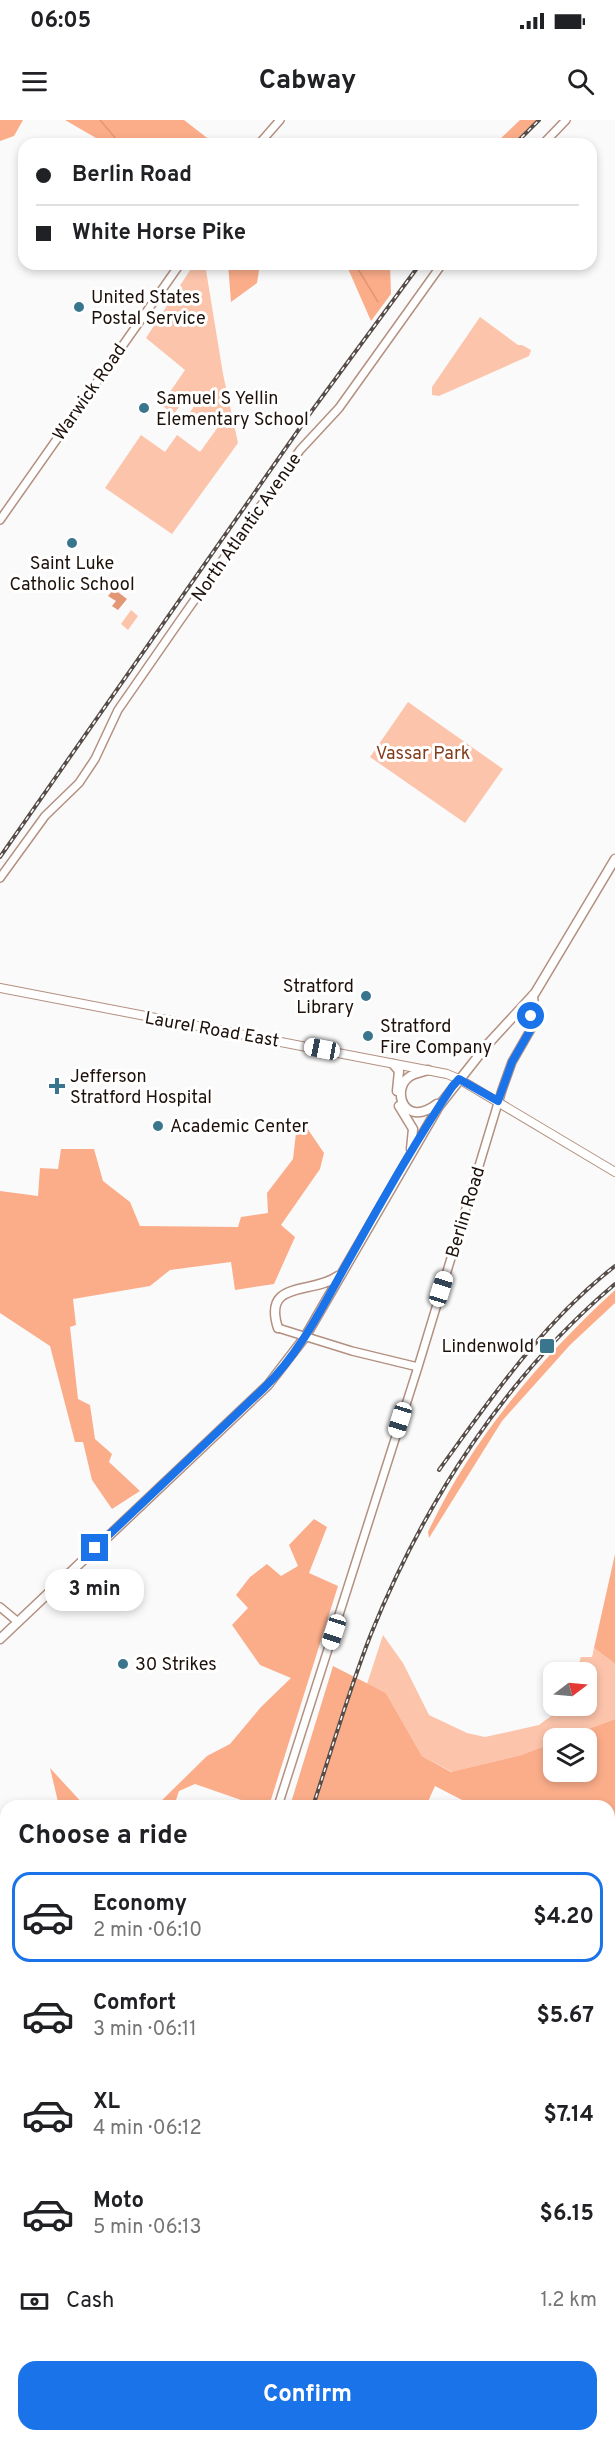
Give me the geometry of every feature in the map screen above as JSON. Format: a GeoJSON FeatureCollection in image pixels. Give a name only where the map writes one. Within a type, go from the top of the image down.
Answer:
{"type":"FeatureCollection","features":[{"type":"Feature","properties":{"kind":"highway"},"geometry":{"type":"LineString","coordinates":[[0,1639],[264,1388],[305,1337],[411,1152],[443,1101],[459,1079],[533,995],[615,860]]}},
{"type":"Feature","properties":{"kind":"highway"},"geometry":{"type":"LineString","coordinates":[[533,995],[535,1022]]}},
{"type":"Feature","properties":{"kind":"highway"},"geometry":{"type":"LineString","coordinates":[[518,1012],[528,1013],[535,1022]]}},
{"type":"Feature","properties":{"kind":"highway"},"geometry":{"type":"LineString","coordinates":[[393,1064],[399,1071],[398,1103],[413,1129],[411,1152]]}},
{"type":"Feature","properties":{"kind":"highway"},"geometry":{"type":"LineString","coordinates":[[428,1070],[412,1075],[406,1080],[402,1096],[404,1106],[417,1114],[443,1101]]}},
{"type":"Feature","properties":{"kind":"highway"},"geometry":{"type":"LineString","coordinates":[[278,1328],[274,1310],[280,1297],[297,1289],[326,1284],[341,1274]]}},
{"type":"Feature","properties":{"kind":"main road","name":"Laurel Road East"},"geometry":{"type":"LineString","coordinates":[[0,988],[428,1070],[459,1079],[615,1172]]}},
{"type":"Feature","properties":{"kind":"street"},"geometry":{"type":"LineString","coordinates":[[264,138],[280,120]]}},
{"type":"Feature","properties":{"kind":"street"},"geometry":{"type":"LineString","coordinates":[[549,138],[566,120]]}},
{"type":"Feature","properties":{"kind":"street","name":"Warwick Road"},"geometry":{"type":"LineString","coordinates":[[0,520],[176,270]]}},
{"type":"Feature","properties":{"kind":"street","name":"North Atlantic Avenue"},"geometry":{"type":"LineString","coordinates":[[0,878],[45,816],[79,783],[95,759],[117,710],[300,450],[317,434],[349,395],[438,270]]}},
{"type":"Feature","properties":{"kind":"street","name":"Berlin Road"},"geometry":{"type":"LineString","coordinates":[[280,1800],[418,1367],[498,1101],[512,1062],[535,1022]]}},
{"type":"Feature","properties":{"kind":"street"},"geometry":{"type":"LineString","coordinates":[[278,1328],[418,1367]]}},
{"type":"Feature","properties":{"kind":"street"},"geometry":{"type":"LineString","coordinates":[[0,1608],[18,1622]]}},
{"type":"Feature","properties":{"kind":"green space"},"geometry":{"type":"Polygon","coordinates":[[[190,270],[206,270],[223,374],[238,443],[172,534],[105,488],[141,435],[165,452],[177,435],[200,452],[218,427],[199,413],[191,424],[185,419],[198,401],[188,394],[174,414],[161,405],[185,370],[146,338],[190,270]]]}},
{"type":"Feature","properties":{"kind":"green space"},"geometry":{"type":"Polygon","coordinates":[[[480,317],[518,345],[531,350],[529,356],[439,396],[432,395],[432,387],[480,317]]]}},
{"type":"Feature","properties":{"kind":"green space"},"geometry":{"type":"Polygon","coordinates":[[[131,610],[138,616],[128,630],[121,624],[131,610]]]}},
{"type":"Feature","properties":{"kind":"green space","name":"Vassar Park"},"geometry":{"type":"Polygon","coordinates":[[[408,702],[503,769],[465,823],[370,757],[408,702]]]}},
{"type":"Feature","properties":{"kind":"green space"},"geometry":{"type":"Polygon","coordinates":[[[383,1635],[403,1663],[429,1715],[467,1733],[485,1737],[539,1725],[551,1716],[597,1716],[597,1662],[579,1662],[581,1657],[592,1657],[594,1648],[614,1663],[615,1719],[591,1728],[543,1728],[543,1747],[521,1755],[452,1772],[422,1756],[386,1693],[367,1684],[383,1635]]]}},
{"type":"Feature","properties":{"kind":"shaded area"},"geometry":{"type":"Polygon","coordinates":[[[0,120],[23,120],[14,136],[0,141],[0,120]]]}},
{"type":"Feature","properties":{"kind":"shaded area"},"geometry":{"type":"Polygon","coordinates":[[[65,120],[184,120],[207,138],[96,138],[65,120]]]}},
{"type":"Feature","properties":{"kind":"shaded area"},"geometry":{"type":"Polygon","coordinates":[[[520,120],[538,120],[521,138],[501,138],[520,120]]]}},
{"type":"Feature","properties":{"kind":"shaded area"},"geometry":{"type":"Polygon","coordinates":[[[228,270],[259,270],[257,283],[231,302],[228,270]]]}},
{"type":"Feature","properties":{"kind":"shaded area"},"geometry":{"type":"Polygon","coordinates":[[[349,270],[390,270],[391,294],[371,321],[349,270]]]}},
{"type":"Feature","properties":{"kind":"shaded area"},"geometry":{"type":"Polygon","coordinates":[[[114,589],[127,599],[118,610],[112,606],[116,601],[108,596],[114,589]]]}},
{"type":"Feature","properties":{"kind":"shaded area"},"geometry":{"type":"Polygon","coordinates":[[[297,1124],[307,1128],[324,1153],[320,1169],[281,1225],[295,1237],[274,1284],[235,1290],[231,1262],[170,1270],[150,1286],[73,1299],[76,1325],[70,1327],[78,1399],[90,1405],[95,1439],[112,1454],[109,1462],[140,1491],[112,1509],[92,1480],[83,1442],[75,1442],[50,1346],[0,1313],[0,1191],[38,1196],[40,1168],[58,1169],[61,1149],[94,1149],[103,1181],[130,1202],[140,1226],[238,1227],[241,1217],[268,1213],[267,1193],[293,1159],[297,1124]]]}},
{"type":"Feature","properties":{"kind":"shaded area"},"geometry":{"type":"Polygon","coordinates":[[[615,1290],[615,1303],[570,1345],[502,1421],[429,1538],[428,1532],[445,1498],[486,1433],[509,1402],[560,1344],[615,1290]]]}},
{"type":"Feature","properties":{"kind":"shaded area"},"geometry":{"type":"Polygon","coordinates":[[[314,1519],[327,1527],[309,1573],[338,1586],[271,1800],[241,1800],[195,1784],[179,1791],[176,1800],[162,1800],[207,1756],[230,1744],[261,1707],[291,1678],[260,1665],[232,1625],[248,1608],[236,1595],[250,1577],[267,1564],[281,1576],[298,1566],[289,1545],[314,1519]]]}},
{"type":"Feature","properties":{"kind":"shaded area"},"geometry":{"type":"Polygon","coordinates":[[[615,1554],[615,1667],[614,1663],[594,1648],[615,1554]]]}},
{"type":"Feature","properties":{"kind":"shaded area"},"geometry":{"type":"Polygon","coordinates":[[[333,1666],[386,1693],[422,1756],[451,1772],[521,1755],[543,1747],[543,1782],[597,1782],[597,1728],[591,1728],[615,1719],[615,1800],[462,1800],[435,1786],[429,1800],[292,1800],[333,1666]]]}},
{"type":"Feature","properties":{"kind":"shaded area"},"geometry":{"type":"Polygon","coordinates":[[[50,1768],[79,1800],[58,1800],[50,1768]]]}},
{"type":"Feature","properties":{"kind":"waterway"},"geometry":{"type":"LineString","coordinates":[[100,120],[115,138]]}},
{"type":"Feature","properties":{"kind":"waterway"},"geometry":{"type":"LineString","coordinates":[[359,270],[378,302]]}},
{"type":"Feature","properties":{"kind":"railway"},"geometry":{"type":"LineString","coordinates":[[521,138],[539,120]]}},
{"type":"Feature","properties":{"kind":"railway"},"geometry":{"type":"LineString","coordinates":[[0,857],[311,412],[416,270]]}},
{"type":"Feature","properties":{"kind":"railway"},"geometry":{"type":"LineString","coordinates":[[439,1470],[499,1388],[542,1336],[565,1311],[615,1266]]}},
{"type":"Feature","properties":{"kind":"railway"},"geometry":{"type":"LineString","coordinates":[[315,1800],[371,1634],[392,1585],[443,1490],[472,1444],[538,1359],[575,1320],[615,1284]]}},
{"type":"Feature","properties":{"kind":"place","name":"United States Postal Service"},"geometry":{"type":"Point","coordinates":[79,307]}},
{"type":"Feature","properties":{"kind":"place","name":"Samuel S Yellin Elementary School"},"geometry":{"type":"Point","coordinates":[144,408]}},
{"type":"Feature","properties":{"kind":"place","name":"Saint Luke Catholic School"},"geometry":{"type":"Point","coordinates":[72,543]}},
{"type":"Feature","properties":{"kind":"place","name":"Stratford Library"},"geometry":{"type":"Point","coordinates":[366,996]}},
{"type":"Feature","properties":{"kind":"place","name":"Stratford Fire Company"},"geometry":{"type":"Point","coordinates":[368,1036]}},
{"type":"Feature","properties":{"kind":"place","name":"Jefferson Stratford Hospital"},"geometry":{"type":"Point","coordinates":[57,1086]}},
{"type":"Feature","properties":{"kind":"place","name":"Academic Center"},"geometry":{"type":"Point","coordinates":[158,1126]}},
{"type":"Feature","properties":{"kind":"place","name":"Lindenwold"},"geometry":{"type":"Point","coordinates":[547,1346]}},
{"type":"Feature","properties":{"kind":"place","name":"30 Strikes"},"geometry":{"type":"Point","coordinates":[123,1664]}},
{"type":"Feature","properties":{"kind":"route"},"geometry":{"type":"LineString","coordinates":[[95,1548],[281,1370],[305,1337],[374,1215],[452,1087],[459,1079],[498,1101],[512,1062],[535,1022],[531,1016]]}}]}
